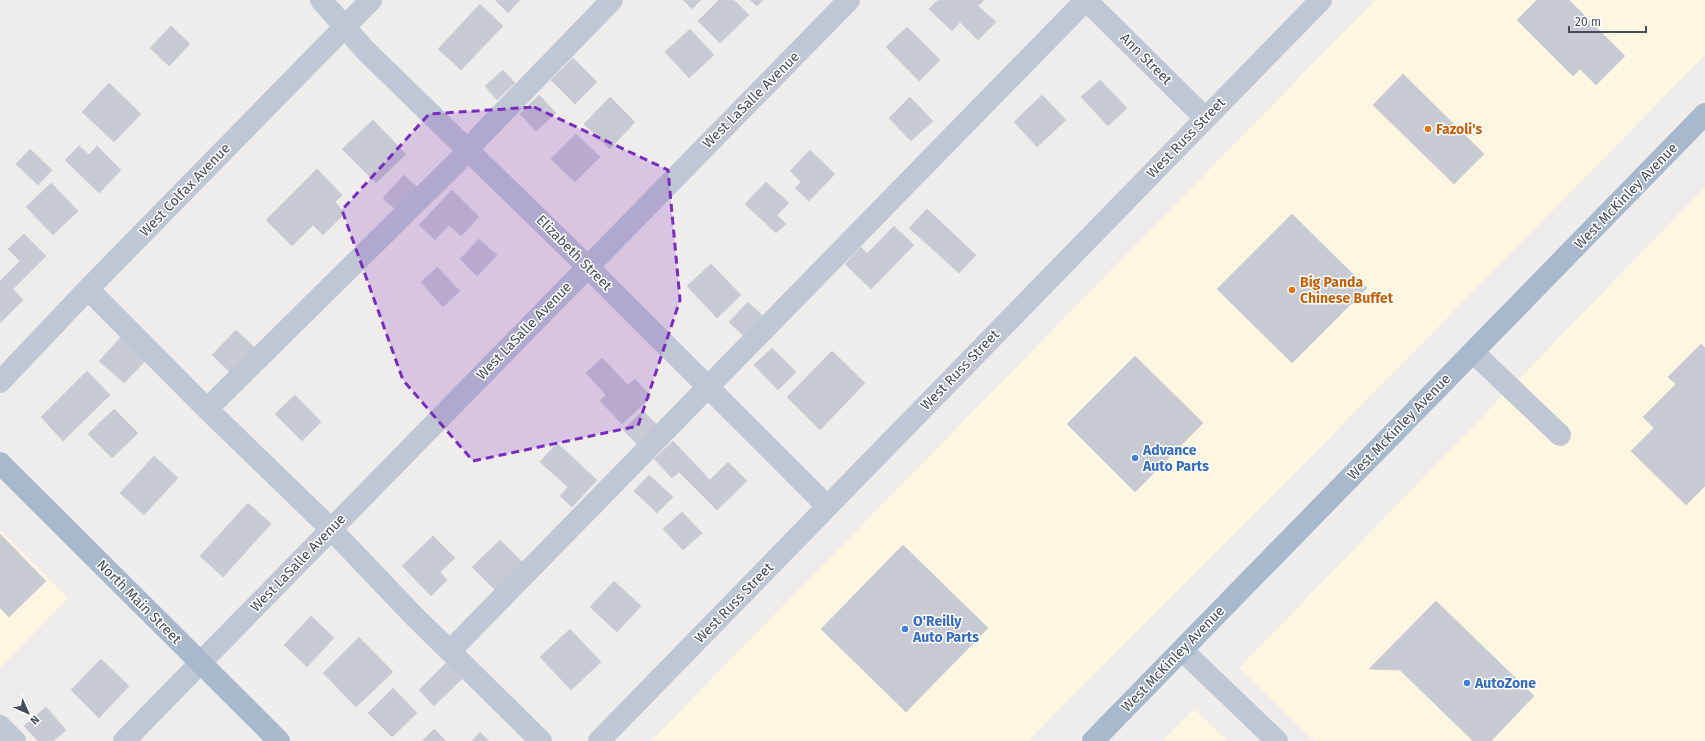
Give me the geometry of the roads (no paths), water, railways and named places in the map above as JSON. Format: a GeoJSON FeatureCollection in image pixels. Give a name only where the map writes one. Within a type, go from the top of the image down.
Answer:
{"type":"FeatureCollection","features":[{"type":"Feature","properties":{"kind":"main road","name":"West McKinley Avenue"},"geometry":{"type":"LineString","coordinates":[[1093,741],[1705,114]]}},
{"type":"Feature","properties":{"kind":"main road","name":"North Main Street"},"geometry":{"type":"LineString","coordinates":[[0,463],[278,741]]}},
{"type":"Feature","properties":{"kind":"street","name":"Elizabeth Street"},"geometry":{"type":"LineString","coordinates":[[321,0],[366,51],[587,266],[827,506]]}},
{"type":"Feature","properties":{"kind":"street","name":"West Colfax Avenue"},"geometry":{"type":"LineString","coordinates":[[0,382],[88,289],[371,0]]}},
{"type":"Feature","properties":{"kind":"street"},"geometry":{"type":"LineString","coordinates":[[207,409],[468,150],[612,0]]}},
{"type":"Feature","properties":{"kind":"street","name":"West LaSalle Avenue"},"geometry":{"type":"LineString","coordinates":[[124,741],[587,266],[849,0]]}},
{"type":"Feature","properties":{"kind":"street"},"geometry":{"type":"LineString","coordinates":[[450,651],[1086,0]]}},
{"type":"Feature","properties":{"kind":"street","name":"Ann Street"},"geometry":{"type":"LineString","coordinates":[[1086,0],[1205,118]]}},
{"type":"Feature","properties":{"kind":"street","name":"West Russ Street"},"geometry":{"type":"LineString","coordinates":[[599,741],[1321,0]]}},
{"type":"Feature","properties":{"kind":"street"},"geometry":{"type":"LineString","coordinates":[[88,289],[207,409],[331,529],[413,615],[541,741]]}},
{"type":"Feature","properties":{"kind":"street"},"geometry":{"type":"LineString","coordinates":[[1473,352],[1560,435]]}},
{"type":"Feature","properties":{"kind":"street"},"geometry":{"type":"LineString","coordinates":[[1182,650],[1277,741]]}},
{"type":"Feature","properties":{"kind":"street"},"geometry":{"type":"LineString","coordinates":[[0,726],[15,741]]}},
{"type":"Feature","properties":{"kind":"place","name":"Fazoli's"},"geometry":{"type":"Point","coordinates":[1428,129]}},
{"type":"Feature","properties":{"kind":"place","name":"Big Panda Chinese Buffet"},"geometry":{"type":"Point","coordinates":[1292,290]}},
{"type":"Feature","properties":{"kind":"place","name":"Advance Auto Parts"},"geometry":{"type":"Point","coordinates":[1135,458]}},
{"type":"Feature","properties":{"kind":"place","name":"O'Reilly Auto Parts"},"geometry":{"type":"Point","coordinates":[905,629]}},
{"type":"Feature","properties":{"kind":"place","name":"AutoZone"},"geometry":{"type":"Point","coordinates":[1467,683]}}]}
